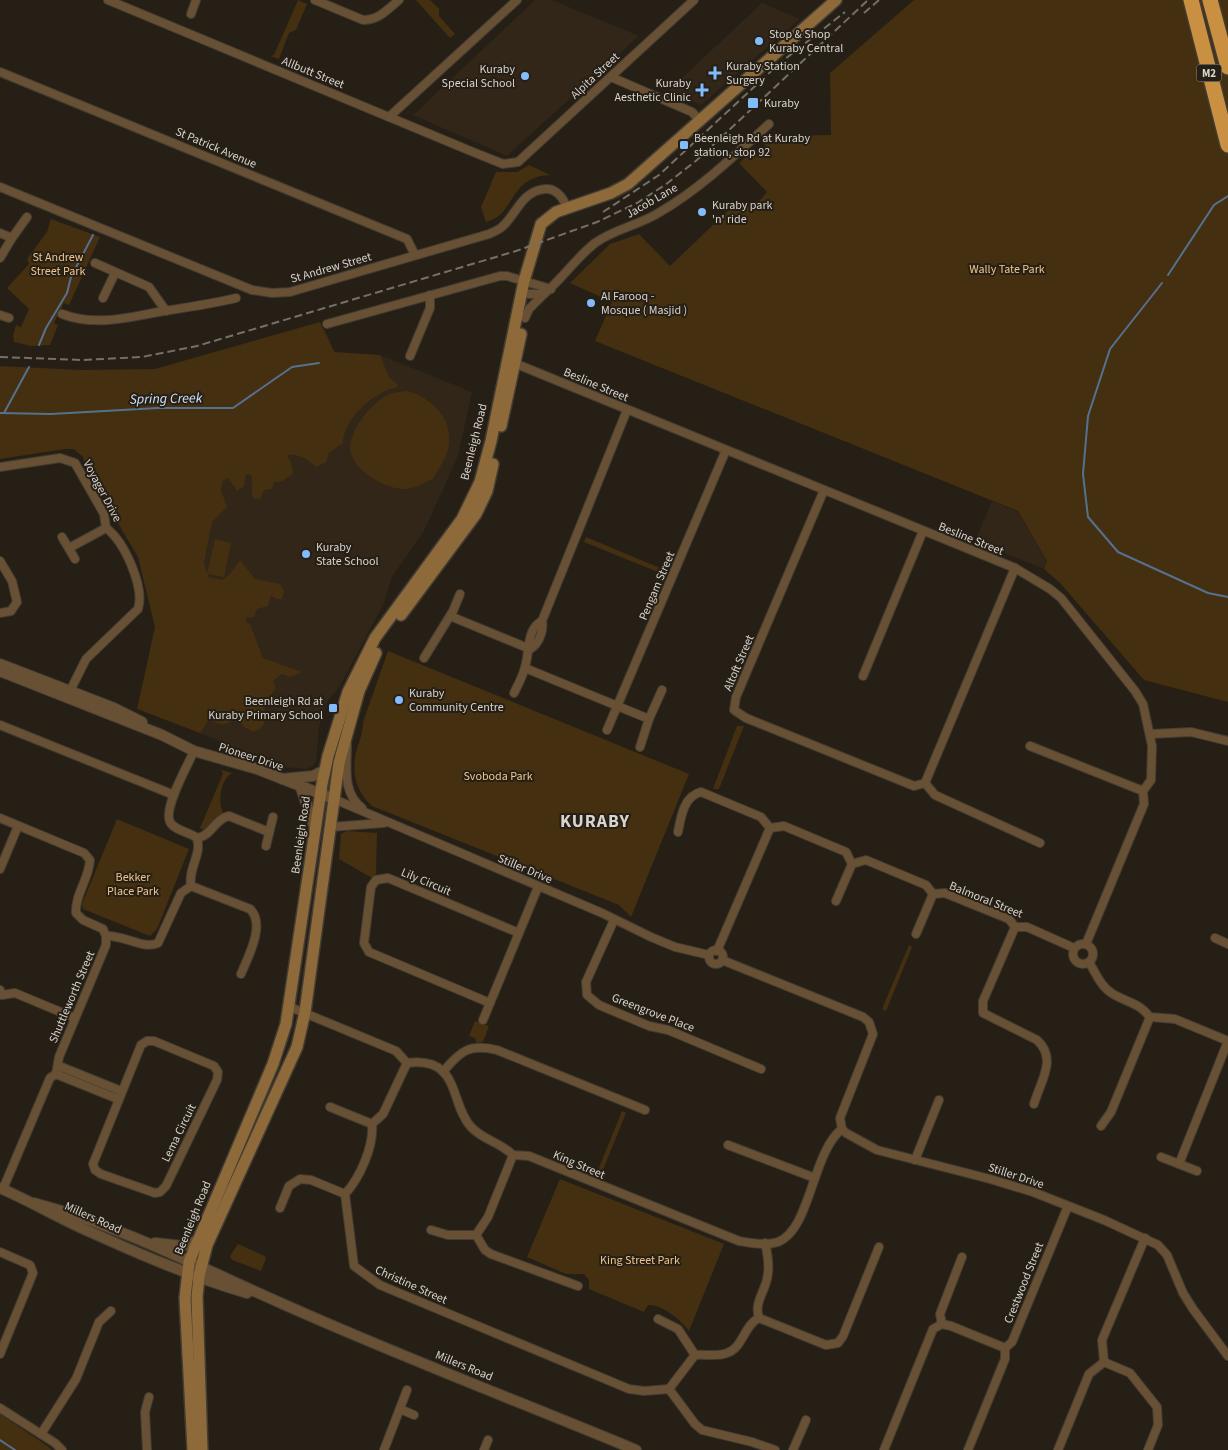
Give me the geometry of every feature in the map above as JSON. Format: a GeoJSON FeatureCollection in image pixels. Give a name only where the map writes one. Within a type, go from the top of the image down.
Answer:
{"type":"FeatureCollection","features":[{"type":"Feature","properties":{"kind":"highway","name":"M2"},"geometry":{"type":"LineString","coordinates":[[1190,0],[1228,145]]}},
{"type":"Feature","properties":{"kind":"highway","name":"M2"},"geometry":{"type":"LineString","coordinates":[[1210,0],[1228,68]]}},
{"type":"Feature","properties":{"kind":"main road","name":"Beenleigh Road"},"geometry":{"type":"LineString","coordinates":[[193,1450],[185,1313],[188,1267],[196,1241],[274,1064],[290,1007],[325,770],[348,692],[375,638],[462,519],[471,503],[489,451],[525,318],[528,286],[541,224],[548,216],[567,207],[611,193],[628,184],[836,0]]}},
{"type":"Feature","properties":{"kind":"main road","name":"Beenleigh Road"},"geometry":{"type":"LineString","coordinates":[[202,1450],[197,1297],[200,1271],[211,1236],[289,1066],[305,1012],[334,799],[348,725],[365,677],[381,642],[454,545],[482,502],[511,364],[520,311],[528,286]]}},
{"type":"Feature","properties":{"kind":"street","name":"Allbutt Street"},"geometry":{"type":"LineString","coordinates":[[108,0],[473,152],[510,165]]}},
{"type":"Feature","properties":{"kind":"street"},"geometry":{"type":"LineString","coordinates":[[192,14],[196,0]]}},
{"type":"Feature","properties":{"kind":"street"},"geometry":{"type":"LineString","coordinates":[[315,0],[363,20],[371,20],[380,17],[399,0]]}},
{"type":"Feature","properties":{"kind":"street"},"geometry":{"type":"LineString","coordinates":[[389,117],[517,0]]}},
{"type":"Feature","properties":{"kind":"street","name":"Alpita Street"},"geometry":{"type":"LineString","coordinates":[[510,165],[518,162],[694,0]]}},
{"type":"Feature","properties":{"kind":"street","name":"St Patrick Avenue"},"geometry":{"type":"LineString","coordinates":[[0,72],[408,239],[415,255]]}},
{"type":"Feature","properties":{"kind":"street"},"geometry":{"type":"LineString","coordinates":[[611,77],[692,112],[700,121]]}},
{"type":"Feature","properties":{"kind":"street","name":"Jacob Lane"},"geometry":{"type":"LineString","coordinates":[[525,318],[528,309],[595,244],[605,237],[643,222],[682,199],[723,166],[769,124]]}},
{"type":"Feature","properties":{"kind":"street","name":"St Andrew Street"},"geometry":{"type":"LineString","coordinates":[[0,187],[252,290],[272,293],[290,292],[499,230],[520,203],[538,189],[549,189],[557,192],[567,207]]}},
{"type":"Feature","properties":{"kind":"street"},"geometry":{"type":"LineString","coordinates":[[0,258],[27,217]]}},
{"type":"Feature","properties":{"kind":"street"},"geometry":{"type":"LineString","coordinates":[[0,233],[12,238]]}},
{"type":"Feature","properties":{"kind":"street"},"geometry":{"type":"LineString","coordinates":[[95,263],[115,273],[136,280],[153,290],[166,310]]}},
{"type":"Feature","properties":{"kind":"street"},"geometry":{"type":"LineString","coordinates":[[103,298],[115,273]]}},
{"type":"Feature","properties":{"kind":"street"},"geometry":{"type":"LineString","coordinates":[[327,324],[500,276],[547,292]]}},
{"type":"Feature","properties":{"kind":"street"},"geometry":{"type":"LineString","coordinates":[[528,286],[547,292]]}},
{"type":"Feature","properties":{"kind":"street"},"geometry":{"type":"LineString","coordinates":[[410,356],[430,308],[430,295]]}},
{"type":"Feature","properties":{"kind":"street"},"geometry":{"type":"LineString","coordinates":[[62,314],[75,319],[111,322],[236,298]]}},
{"type":"Feature","properties":{"kind":"street"},"geometry":{"type":"LineString","coordinates":[[0,315],[9,318]]}},
{"type":"Feature","properties":{"kind":"street","name":"Besline Street"},"geometry":{"type":"LineString","coordinates":[[511,364],[1015,568],[1050,589],[1066,604],[1136,691],[1143,704],[1151,734],[1151,780],[1144,791],[1144,804],[1086,944]]}},
{"type":"Feature","properties":{"kind":"street"},"geometry":{"type":"LineString","coordinates":[[514,693],[525,668],[530,649],[537,644],[543,627],[542,621],[627,410]]}},
{"type":"Feature","properties":{"kind":"street","name":"Pengam Street"},"geometry":{"type":"LineString","coordinates":[[607,730],[616,706],[634,671],[726,450]]}},
{"type":"Feature","properties":{"kind":"street","name":"Voyager Drive"},"geometry":{"type":"LineString","coordinates":[[0,467],[60,458],[75,463],[104,514],[106,528],[116,535],[125,551],[139,592],[140,605],[135,613],[86,659],[70,691]]}},
{"type":"Feature","properties":{"kind":"street","name":"Altoft Street"},"geometry":{"type":"LineString","coordinates":[[824,490],[736,697],[734,710],[746,718],[914,786],[925,783]]}},
{"type":"Feature","properties":{"kind":"street"},"geometry":{"type":"LineString","coordinates":[[69,548],[106,528]]}},
{"type":"Feature","properties":{"kind":"street"},"geometry":{"type":"LineString","coordinates":[[863,676],[923,531]]}},
{"type":"Feature","properties":{"kind":"street"},"geometry":{"type":"LineString","coordinates":[[62,537],[74,559]]}},
{"type":"Feature","properties":{"kind":"street"},"geometry":{"type":"LineString","coordinates":[[0,561],[12,581],[16,602],[11,611],[0,614]]}},
{"type":"Feature","properties":{"kind":"street"},"geometry":{"type":"LineString","coordinates":[[1015,568],[925,783],[935,795],[1040,843]]}},
{"type":"Feature","properties":{"kind":"street"},"geometry":{"type":"LineString","coordinates":[[424,658],[450,616],[460,594]]}},
{"type":"Feature","properties":{"kind":"street"},"geometry":{"type":"LineString","coordinates":[[450,616],[530,649]]}},
{"type":"Feature","properties":{"kind":"street","name":"Pioneer Drive"},"geometry":{"type":"LineString","coordinates":[[0,664],[135,718],[162,735]]}},
{"type":"Feature","properties":{"kind":"street"},"geometry":{"type":"LineString","coordinates":[[525,668],[649,719]]}},
{"type":"Feature","properties":{"kind":"street","name":"Pioneer Drive"},"geometry":{"type":"LineString","coordinates":[[0,671],[162,735],[194,751],[257,769],[301,788],[334,799]]}},
{"type":"Feature","properties":{"kind":"street"},"geometry":{"type":"LineString","coordinates":[[640,747],[649,719],[662,690]]}},
{"type":"Feature","properties":{"kind":"street"},"geometry":{"type":"LineString","coordinates":[[0,725],[174,795]]}},
{"type":"Feature","properties":{"kind":"street"},"geometry":{"type":"LineString","coordinates":[[348,725],[346,770],[349,790],[357,804],[377,819]]}},
{"type":"Feature","properties":{"kind":"street"},"geometry":{"type":"LineString","coordinates":[[1151,734],[1191,732],[1228,742]]}},
{"type":"Feature","properties":{"kind":"street"},"geometry":{"type":"LineString","coordinates":[[1030,746],[1144,791]]}},
{"type":"Feature","properties":{"kind":"street"},"geometry":{"type":"LineString","coordinates":[[194,751],[174,795],[170,822],[197,838],[208,834],[218,821],[229,816],[270,832]]}},
{"type":"Feature","properties":{"kind":"street"},"geometry":{"type":"LineString","coordinates":[[281,779],[314,776],[325,770]]}},
{"type":"Feature","properties":{"kind":"street"},"geometry":{"type":"LineString","coordinates":[[301,788],[315,830]]}},
{"type":"Feature","properties":{"kind":"street"},"geometry":{"type":"LineString","coordinates":[[678,832],[688,799],[694,794],[702,792],[761,817],[770,828]]}},
{"type":"Feature","properties":{"kind":"street","name":"Stiller Drive"},"geometry":{"type":"LineString","coordinates":[[334,799],[675,947],[713,953],[712,963],[718,964],[722,960]]}},
{"type":"Feature","properties":{"kind":"street"},"geometry":{"type":"LineString","coordinates":[[266,846],[273,817]]}},
{"type":"Feature","properties":{"kind":"street"},"geometry":{"type":"LineString","coordinates":[[0,818],[84,853],[90,860],[89,869],[75,904],[76,913],[83,920],[103,929],[106,936],[123,936],[146,946],[158,943],[181,893],[191,886]]}},
{"type":"Feature","properties":{"kind":"street"},"geometry":{"type":"LineString","coordinates":[[330,827],[386,823]]}},
{"type":"Feature","properties":{"kind":"street"},"geometry":{"type":"LineString","coordinates":[[0,869],[18,826]]}},
{"type":"Feature","properties":{"kind":"street"},"geometry":{"type":"LineString","coordinates":[[770,828],[784,826],[846,852],[852,864],[836,901]]}},
{"type":"Feature","properties":{"kind":"street"},"geometry":{"type":"LineString","coordinates":[[770,828],[713,953],[722,954],[722,960],[863,1017],[876,1026],[840,1118],[842,1129]]}},
{"type":"Feature","properties":{"kind":"street"},"geometry":{"type":"LineString","coordinates":[[191,886],[189,875],[198,852],[197,838]]}},
{"type":"Feature","properties":{"kind":"street","name":"Balmoral Street"},"geometry":{"type":"LineString","coordinates":[[852,864],[866,860],[926,885],[933,894],[945,893],[1009,919],[1015,927],[1027,927],[1074,948]]}},
{"type":"Feature","properties":{"kind":"street","name":"Lily Circuit"},"geometry":{"type":"LineString","coordinates":[[490,1003],[369,952],[364,942],[371,887],[376,880],[388,878],[519,934]]}},
{"type":"Feature","properties":{"kind":"street"},"geometry":{"type":"LineString","coordinates":[[191,886],[250,909],[256,916],[253,942],[241,974]]}},
{"type":"Feature","properties":{"kind":"street"},"geometry":{"type":"LineString","coordinates":[[483,1020],[538,887]]}},
{"type":"Feature","properties":{"kind":"street"},"geometry":{"type":"LineString","coordinates":[[916,934],[933,894]]}},
{"type":"Feature","properties":{"kind":"street","name":"Greengrove Place"},"geometry":{"type":"LineString","coordinates":[[614,920],[586,982],[585,989],[591,1000],[649,1026],[668,1030],[761,1069]]}},
{"type":"Feature","properties":{"kind":"street"},"geometry":{"type":"LineString","coordinates":[[1015,927],[984,1001],[983,1013],[1038,1040],[1044,1046],[1048,1054],[1048,1064],[1034,1104]]}},
{"type":"Feature","properties":{"kind":"street","name":"Shuttleworth Street"},"geometry":{"type":"LineString","coordinates":[[1,1189],[50,1078],[58,1070],[59,1057],[106,945],[106,936]]}},
{"type":"Feature","properties":{"kind":"street"},"geometry":{"type":"LineString","coordinates":[[1215,938],[1228,944]]}},
{"type":"Feature","properties":{"kind":"street"},"geometry":{"type":"LineString","coordinates":[[1079,944],[1086,944],[1093,950],[1093,957],[1089,962],[1082,964],[1076,962],[1072,955],[1074,948],[1079,944]]}},
{"type":"Feature","properties":{"kind":"street"},"geometry":{"type":"LineString","coordinates":[[1089,962],[1103,986],[1114,995],[1141,1006],[1150,1017],[1175,1019],[1228,1042],[1178,1164]]}},
{"type":"Feature","properties":{"kind":"street"},"geometry":{"type":"LineString","coordinates":[[1,995],[15,993],[75,1018]]}},
{"type":"Feature","properties":{"kind":"street"},"geometry":{"type":"LineString","coordinates":[[290,1007],[396,1051],[407,1063]]}},
{"type":"Feature","properties":{"kind":"street"},"geometry":{"type":"LineString","coordinates":[[1101,1126],[1111,1112],[1150,1017]]}},
{"type":"Feature","properties":{"kind":"street","name":"Lema Circuit"},"geometry":{"type":"LineString","coordinates":[[147,1040],[154,1041],[214,1066],[218,1072],[213,1088],[160,1192],[145,1191],[95,1170],[94,1158],[119,1095],[141,1045],[147,1040]]}},
{"type":"Feature","properties":{"kind":"street"},"geometry":{"type":"LineString","coordinates":[[407,1063],[418,1061],[443,1072],[462,1052],[484,1046],[645,1110]]}},
{"type":"Feature","properties":{"kind":"street"},"geometry":{"type":"LineString","coordinates":[[372,1124],[383,1114],[407,1063]]}},
{"type":"Feature","properties":{"kind":"street"},"geometry":{"type":"LineString","coordinates":[[58,1070],[119,1095]]}},
{"type":"Feature","properties":{"kind":"street","name":"King Street"},"geometry":{"type":"LineString","coordinates":[[443,1072],[454,1086],[470,1127],[482,1136],[503,1145],[513,1155],[529,1156],[739,1241],[754,1244],[778,1242],[789,1234],[798,1221],[829,1142],[842,1129]]}},
{"type":"Feature","properties":{"kind":"street"},"geometry":{"type":"LineString","coordinates":[[916,1160],[939,1100]]}},
{"type":"Feature","properties":{"kind":"street"},"geometry":{"type":"LineString","coordinates":[[330,1107],[372,1124]]}},
{"type":"Feature","properties":{"kind":"street"},"geometry":{"type":"LineString","coordinates":[[280,1208],[289,1186],[300,1178],[311,1180],[345,1194],[353,1185],[373,1136],[372,1124]]}},
{"type":"Feature","properties":{"kind":"street","name":"Stiller Drive"},"geometry":{"type":"LineString","coordinates":[[842,1129],[850,1136],[877,1150],[1006,1184],[1068,1206],[1145,1238],[1165,1251],[1193,1310],[1228,1356]]}},
{"type":"Feature","properties":{"kind":"street"},"geometry":{"type":"LineString","coordinates":[[728,1145],[815,1178]]}},
{"type":"Feature","properties":{"kind":"street"},"geometry":{"type":"LineString","coordinates":[[476,1235],[488,1217],[513,1155]]}},
{"type":"Feature","properties":{"kind":"street"},"geometry":{"type":"LineString","coordinates":[[1161,1157],[1197,1171]]}},
{"type":"Feature","properties":{"kind":"street","name":"Millers Road"},"geometry":{"type":"LineString","coordinates":[[1,1189],[34,1203],[87,1230],[200,1271],[283,1304],[636,1450]]}},
{"type":"Feature","properties":{"kind":"street","name":"Christine Street"},"geometry":{"type":"LineString","coordinates":[[345,1194],[354,1266],[368,1279],[629,1389],[644,1391],[669,1390]]}},
{"type":"Feature","properties":{"kind":"street","name":"Millers Road"},"geometry":{"type":"LineString","coordinates":[[34,1203],[63,1210],[144,1242],[188,1267]]}},
{"type":"Feature","properties":{"kind":"street","name":"Crestwood Street"},"geometry":{"type":"LineString","coordinates":[[968,1450],[1005,1359],[1005,1348],[1012,1342],[1068,1206]]}},
{"type":"Feature","properties":{"kind":"street"},"geometry":{"type":"LineString","coordinates":[[431,1230],[448,1235],[476,1235]]}},
{"type":"Feature","properties":{"kind":"street"},"geometry":{"type":"LineString","coordinates":[[476,1235],[485,1250],[491,1254],[578,1286]]}},
{"type":"Feature","properties":{"kind":"street"},"geometry":{"type":"LineString","coordinates":[[1104,1362],[1102,1340],[1145,1238]]}},
{"type":"Feature","properties":{"kind":"street"},"geometry":{"type":"LineString","coordinates":[[144,1242],[182,1246],[196,1241]]}},
{"type":"Feature","properties":{"kind":"street"},"geometry":{"type":"LineString","coordinates":[[759,1318],[756,1311],[758,1300],[767,1280],[769,1269],[765,1243]]}},
{"type":"Feature","properties":{"kind":"street"},"geometry":{"type":"LineString","coordinates":[[775,1450],[752,1442],[702,1430],[695,1424],[669,1390],[695,1355],[728,1353],[737,1347],[752,1321],[759,1318],[831,1346],[838,1343],[843,1336],[879,1247]]}},
{"type":"Feature","properties":{"kind":"street"},"geometry":{"type":"LineString","coordinates":[[0,1252],[30,1265],[33,1274],[0,1354]]}},
{"type":"Feature","properties":{"kind":"street"},"geometry":{"type":"LineString","coordinates":[[942,1324],[940,1314],[962,1257]]}},
{"type":"Feature","properties":{"kind":"street"},"geometry":{"type":"LineString","coordinates":[[41,1434],[76,1379],[99,1322],[111,1312]]}},
{"type":"Feature","properties":{"kind":"street"},"geometry":{"type":"LineString","coordinates":[[658,1319],[678,1329],[695,1355]]}},
{"type":"Feature","properties":{"kind":"street"},"geometry":{"type":"LineString","coordinates":[[884,1450],[933,1329],[942,1324],[1005,1348]]}},
{"type":"Feature","properties":{"kind":"street"},"geometry":{"type":"LineString","coordinates":[[1058,1450],[1089,1374],[1104,1362]]}},
{"type":"Feature","properties":{"kind":"street"},"geometry":{"type":"LineString","coordinates":[[1104,1362],[1130,1373],[1157,1407],[1158,1424],[1148,1450]]}},
{"type":"Feature","properties":{"kind":"street"},"geometry":{"type":"LineString","coordinates":[[384,1450],[407,1390]]}},
{"type":"Feature","properties":{"kind":"street"},"geometry":{"type":"LineString","coordinates":[[147,1450],[145,1412],[149,1397]]}},
{"type":"Feature","properties":{"kind":"street"},"geometry":{"type":"LineString","coordinates":[[0,1408],[62,1450]]}},
{"type":"Feature","properties":{"kind":"street"},"geometry":{"type":"LineString","coordinates":[[400,1409],[414,1415]]}},
{"type":"Feature","properties":{"kind":"street"},"geometry":{"type":"LineString","coordinates":[[793,1450],[806,1420]]}},
{"type":"Feature","properties":{"kind":"street"},"geometry":{"type":"LineString","coordinates":[[484,1450],[488,1440]]}},
{"type":"Feature","properties":{"kind":"shaded area","name":"Kuraby Special School"},"geometry":{"type":"Polygon","coordinates":[[[535,0],[552,0],[639,36],[507,156],[413,115],[535,0]]]}},
{"type":"Feature","properties":{"kind":"shaded area"},"geometry":{"type":"Polygon","coordinates":[[[762,3],[800,19],[701,105],[668,91],[762,3]]]}},
{"type":"Feature","properties":{"kind":"shaded area","name":"Kuraby State School"},"geometry":{"type":"Polygon","coordinates":[[[325,330],[335,352],[380,355],[472,392],[458,456],[424,531],[392,577],[384,603],[339,688],[328,700],[319,727],[316,761],[313,766],[306,769],[284,767],[200,733],[198,582],[201,368],[325,330]]]}},
{"type":"Feature","properties":{"kind":"shaded area"},"geometry":{"type":"Polygon","coordinates":[[[992,501],[1018,512],[1047,561],[1044,569],[975,541],[992,501]]]}},
{"type":"Feature","properties":{"kind":"green space"},"geometry":{"type":"Polygon","coordinates":[[[298,0],[307,4],[296,30],[289,33],[279,59],[270,56],[274,55],[298,0]]]}},
{"type":"Feature","properties":{"kind":"green space"},"geometry":{"type":"Polygon","coordinates":[[[416,0],[430,0],[439,9],[439,16],[455,34],[450,38],[416,0]]]}},
{"type":"Feature","properties":{"kind":"green space","name":"Wally Tate Park"},"geometry":{"type":"Polygon","coordinates":[[[914,0],[1228,0],[1228,702],[1144,680],[1060,583],[1044,569],[1047,561],[1018,511],[595,341],[612,302],[570,283],[610,244],[639,234],[670,266],[733,206],[754,207],[767,192],[739,163],[765,146],[764,141],[769,136],[831,135],[830,73],[914,0]]]}},
{"type":"Feature","properties":{"kind":"green space"},"geometry":{"type":"Polygon","coordinates":[[[529,165],[550,175],[536,177],[526,182],[503,212],[496,218],[486,222],[481,207],[496,172],[517,172],[529,165]]]}},
{"type":"Feature","properties":{"kind":"green space","name":"St Andrew Street Park"},"geometry":{"type":"Polygon","coordinates":[[[51,219],[100,237],[69,305],[64,303],[54,323],[58,325],[50,345],[31,346],[14,342],[13,336],[16,325],[21,327],[29,309],[7,288],[29,264],[27,259],[47,232],[51,219]]]}},
{"type":"Feature","properties":{"kind":"green space"},"geometry":{"type":"Polygon","coordinates":[[[320,322],[334,352],[380,355],[389,377],[397,384],[397,387],[379,394],[361,408],[348,425],[343,443],[329,453],[326,462],[316,467],[303,458],[287,455],[291,462],[293,474],[282,481],[274,482],[272,489],[264,490],[260,499],[253,498],[251,475],[246,474],[244,486],[237,491],[228,478],[223,481],[221,490],[227,507],[212,522],[204,563],[207,573],[215,539],[231,543],[224,577],[208,574],[208,577],[222,580],[229,575],[240,560],[255,579],[280,584],[284,591],[282,599],[276,599],[271,595],[268,606],[257,609],[254,617],[247,617],[245,622],[250,624],[263,658],[302,672],[290,677],[282,674],[273,681],[276,688],[263,706],[267,718],[261,728],[253,732],[244,727],[237,719],[223,725],[209,720],[200,733],[137,709],[155,627],[138,557],[116,520],[113,509],[103,495],[98,479],[90,468],[85,465],[83,457],[74,449],[65,449],[0,459],[0,366],[81,370],[155,369],[320,322]]]}},
{"type":"Feature","properties":{"kind":"green space"},"geometry":{"type":"Polygon","coordinates":[[[407,391],[425,399],[440,412],[445,421],[450,440],[447,454],[433,479],[415,487],[404,489],[380,483],[365,473],[354,461],[350,446],[356,427],[377,402],[392,393],[407,391]]]}},
{"type":"Feature","properties":{"kind":"green space"},"geometry":{"type":"Polygon","coordinates":[[[586,537],[660,568],[658,572],[584,542],[586,537]]]}},
{"type":"Feature","properties":{"kind":"green space","name":"Svoboda Park"},"geometry":{"type":"Polygon","coordinates":[[[388,651],[689,774],[631,917],[619,905],[372,806],[366,800],[356,780],[355,757],[363,722],[388,651]]]}},
{"type":"Feature","properties":{"kind":"green space"},"geometry":{"type":"Polygon","coordinates":[[[737,726],[744,726],[719,789],[713,789],[737,726]]]}},
{"type":"Feature","properties":{"kind":"green space"},"geometry":{"type":"Polygon","coordinates":[[[221,770],[232,773],[228,776],[221,791],[221,808],[223,813],[215,818],[205,831],[200,828],[223,774],[221,770]]]}},
{"type":"Feature","properties":{"kind":"green space","name":"Bekker Place Park"},"geometry":{"type":"Polygon","coordinates":[[[117,819],[189,849],[157,929],[150,936],[83,909],[82,904],[117,819]]]}},
{"type":"Feature","properties":{"kind":"green space"},"geometry":{"type":"Polygon","coordinates":[[[347,831],[377,833],[376,874],[372,878],[339,859],[341,834],[347,831]]]}},
{"type":"Feature","properties":{"kind":"green space"},"geometry":{"type":"Polygon","coordinates":[[[909,945],[912,947],[886,1011],[882,1009],[909,945]]]}},
{"type":"Feature","properties":{"kind":"green space"},"geometry":{"type":"Polygon","coordinates":[[[475,1021],[489,1026],[483,1042],[476,1043],[475,1038],[469,1036],[475,1021]]]}},
{"type":"Feature","properties":{"kind":"green space"},"geometry":{"type":"Polygon","coordinates":[[[622,1111],[626,1113],[600,1177],[596,1175],[622,1111]]]}},
{"type":"Feature","properties":{"kind":"green space","name":"King Street Park"},"geometry":{"type":"Polygon","coordinates":[[[560,1179],[724,1244],[689,1331],[676,1318],[659,1307],[648,1305],[644,1312],[589,1289],[589,1280],[584,1274],[566,1274],[527,1257],[560,1179]]]}},
{"type":"Feature","properties":{"kind":"green space"},"geometry":{"type":"Polygon","coordinates":[[[238,1244],[265,1256],[266,1259],[261,1271],[232,1260],[230,1256],[238,1244]]]}},
{"type":"Feature","properties":{"kind":"green space"},"geometry":{"type":"Polygon","coordinates":[[[0,1414],[46,1445],[52,1450],[0,1450],[0,1414]]]}},
{"type":"Feature","properties":{"kind":"waterway"},"geometry":{"type":"LineString","coordinates":[[1168,275],[1214,205],[1228,196]]}},
{"type":"Feature","properties":{"kind":"waterway"},"geometry":{"type":"LineString","coordinates":[[39,345],[46,328],[67,293],[71,277],[93,235]]}},
{"type":"Feature","properties":{"kind":"waterway"},"geometry":{"type":"LineString","coordinates":[[1162,283],[1110,349],[1088,416],[1083,474],[1088,517],[1118,552],[1208,593],[1228,597]]}},
{"type":"Feature","properties":{"kind":"waterway","name":"Spring Creek"},"geometry":{"type":"LineString","coordinates":[[0,413],[51,414],[158,408],[233,408],[292,367],[319,363]]}},
{"type":"Feature","properties":{"kind":"waterway"},"geometry":{"type":"LineString","coordinates":[[4,413],[29,367]]}},
{"type":"Feature","properties":{"kind":"waterway"},"geometry":{"type":"LineString","coordinates":[[0,1440],[15,1450]]}},
{"type":"Feature","properties":{"kind":"railway"},"geometry":{"type":"LineString","coordinates":[[0,357],[83,360],[142,357],[197,346],[516,251],[597,222],[637,203],[665,185],[697,160],[868,0]]}},
{"type":"Feature","properties":{"kind":"railway"},"geometry":{"type":"LineString","coordinates":[[864,13],[879,0]]}},
{"type":"Feature","properties":{"kind":"railway"},"geometry":{"type":"LineString","coordinates":[[603,212],[659,175],[780,63],[845,12]]}},
{"type":"Feature","properties":{"kind":"place","name":"Stop & Shop Kuraby Central"},"geometry":{"type":"Point","coordinates":[759,41]}},
{"type":"Feature","properties":{"kind":"place","name":"Kuraby Station Surgery"},"geometry":{"type":"Point","coordinates":[715,73]}},
{"type":"Feature","properties":{"kind":"place","name":"Kuraby Special School"},"geometry":{"type":"Point","coordinates":[525,76]}},
{"type":"Feature","properties":{"kind":"place","name":"Kuraby Aesthetic Clinic"},"geometry":{"type":"Point","coordinates":[702,90]}},
{"type":"Feature","properties":{"kind":"place","name":"Kuraby"},"geometry":{"type":"Point","coordinates":[753,103]}},
{"type":"Feature","properties":{"kind":"place","name":"Beenleigh Rd at Kuraby station, stop 92"},"geometry":{"type":"Point","coordinates":[684,145]}},
{"type":"Feature","properties":{"kind":"place","name":"Kuraby park 'n' ride"},"geometry":{"type":"Point","coordinates":[702,212]}},
{"type":"Feature","properties":{"kind":"place","name":"Al Farooq - Mosque ( Masjid )"},"geometry":{"type":"Point","coordinates":[591,303]}},
{"type":"Feature","properties":{"kind":"place","name":"Kuraby State School"},"geometry":{"type":"Point","coordinates":[306,554]}},
{"type":"Feature","properties":{"kind":"place","name":"Kuraby Community Centre"},"geometry":{"type":"Point","coordinates":[399,700]}},
{"type":"Feature","properties":{"kind":"place","name":"Beenleigh Rd at Kuraby Primary School"},"geometry":{"type":"Point","coordinates":[333,708]}},
{"type":"Feature","properties":{"kind":"district","name":"KURABY"},"geometry":{"type":"Point","coordinates":[595,821]}}]}
